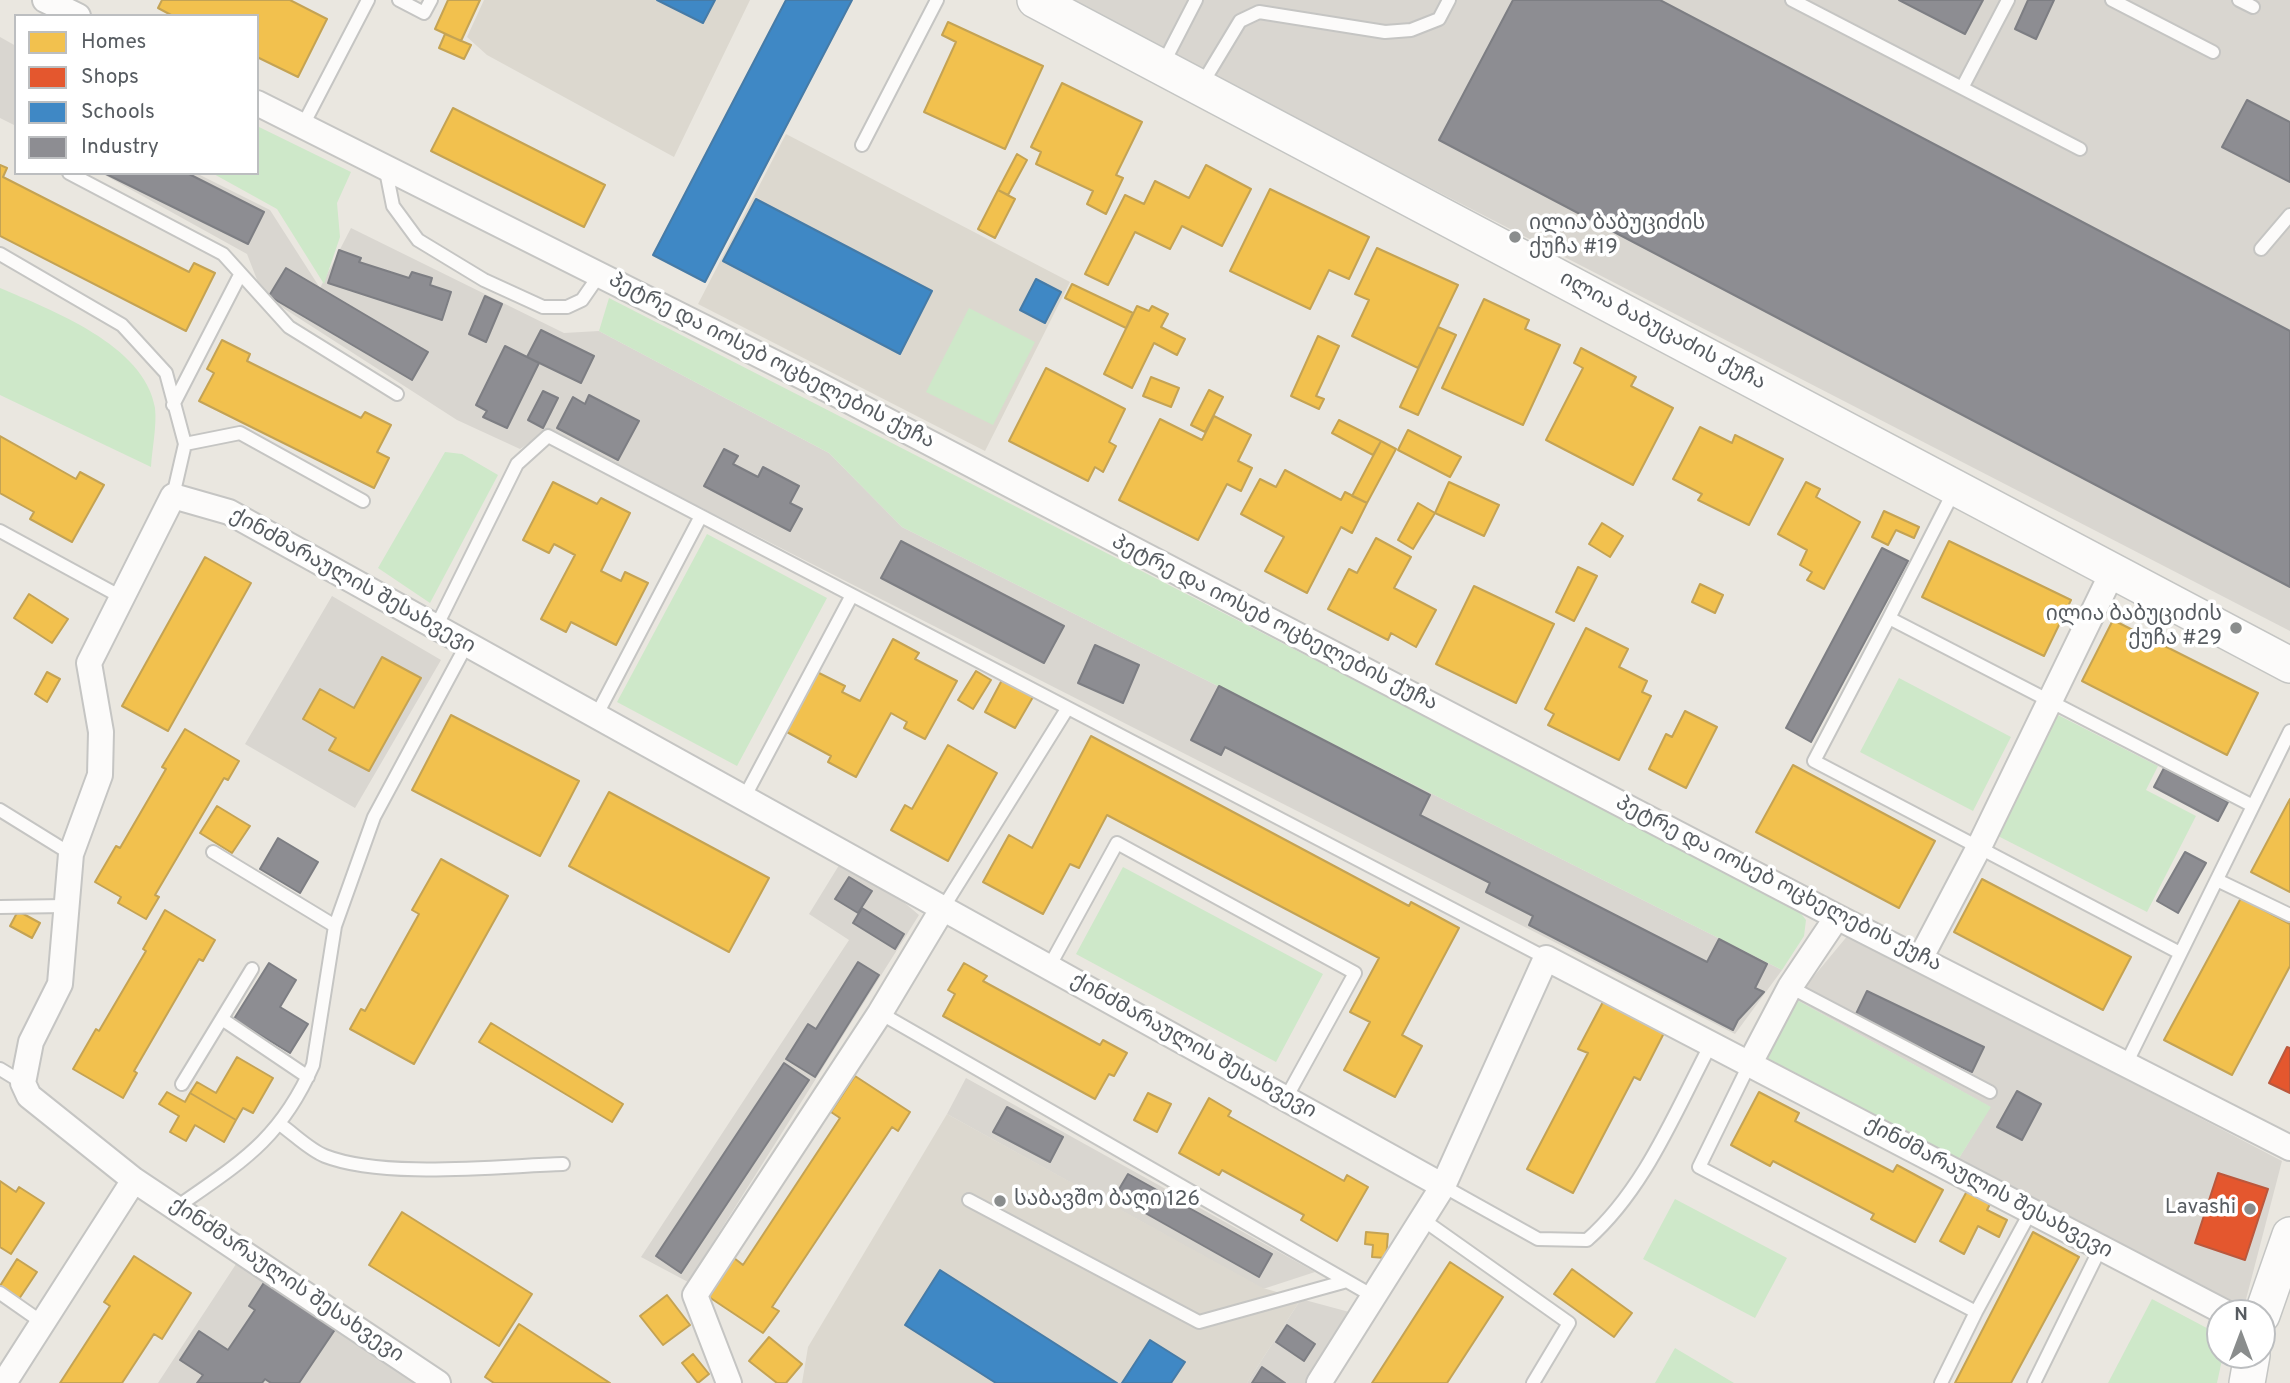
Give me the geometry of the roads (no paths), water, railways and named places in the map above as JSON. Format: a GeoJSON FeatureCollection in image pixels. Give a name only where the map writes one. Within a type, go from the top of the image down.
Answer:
{"type":"FeatureCollection","features":[{"type":"Feature","properties":{"kind":"street"},"geometry":{"type":"LineString","coordinates":[[45,0],[74,14]]}},
{"type":"Feature","properties":{"kind":"street","name":"ილია ბაბუცაძის ქუჩა"},"geometry":{"type":"LineString","coordinates":[[1035,0],[2290,665]]}},
{"type":"Feature","properties":{"kind":"street","name":"პეტრე და იოსებ ოცხელების ქუჩა"},"geometry":{"type":"LineString","coordinates":[[259,104],[600,274],[1837,917],[2290,1148]]}},
{"type":"Feature","properties":{"kind":"street"},"geometry":{"type":"LineString","coordinates":[[23,1083],[32,1042],[60,984],[71,854],[100,775],[101,732],[89,663],[173,496]]}},
{"type":"Feature","properties":{"kind":"street","name":"ქინძმარაულის შესახვევი"},"geometry":{"type":"LineString","coordinates":[[173,496],[229,512],[1443,1186]]}},
{"type":"Feature","properties":{"kind":"street"},"geometry":{"type":"LineString","coordinates":[[1920,959],[1979,847],[2113,571]]}},
{"type":"Feature","properties":{"kind":"street"},"geometry":{"type":"LineString","coordinates":[[729,1383],[695,1295],[880,1013],[943,908]]}},
{"type":"Feature","properties":{"kind":"street"},"geometry":{"type":"LineString","coordinates":[[1750,1063],[1790,987],[1837,917]]}},
{"type":"Feature","properties":{"kind":"street"},"geometry":{"type":"LineString","coordinates":[[1319,1383],[1443,1186],[1546,958]]}},
{"type":"Feature","properties":{"kind":"street","name":"ქინძმარაულის შესახვევი"},"geometry":{"type":"LineString","coordinates":[[1546,958],[2206,1303]]}},
{"type":"Feature","properties":{"kind":"street","name":"ქინძმარაულის შესახვევი"},"geometry":{"type":"LineString","coordinates":[[23,1083],[29,1096],[134,1180],[438,1383]]}},
{"type":"Feature","properties":{"kind":"street"},"geometry":{"type":"LineString","coordinates":[[4,1383],[134,1180]]}},
{"type":"Feature","properties":{"kind":"street"},"geometry":{"type":"LineString","coordinates":[[2268,1299],[2290,1235]]}},
{"type":"Feature","properties":{"kind":"lane"},"geometry":{"type":"LineString","coordinates":[[303,125],[368,0]]}},
{"type":"Feature","properties":{"kind":"lane"},"geometry":{"type":"LineString","coordinates":[[399,0],[425,13],[431,0]]}},
{"type":"Feature","properties":{"kind":"lane"},"geometry":{"type":"LineString","coordinates":[[862,145],[937,0]]}},
{"type":"Feature","properties":{"kind":"lane"},"geometry":{"type":"LineString","coordinates":[[1161,67],[1196,0]]}},
{"type":"Feature","properties":{"kind":"lane"},"geometry":{"type":"LineString","coordinates":[[1200,87],[1240,22],[1259,12],[1385,32],[1411,30],[1439,19],[1450,0]]}},
{"type":"Feature","properties":{"kind":"lane"},"geometry":{"type":"LineString","coordinates":[[1792,0],[2080,149]]}},
{"type":"Feature","properties":{"kind":"lane"},"geometry":{"type":"LineString","coordinates":[[1962,88],[2008,0]]}},
{"type":"Feature","properties":{"kind":"lane"},"geometry":{"type":"LineString","coordinates":[[2112,0],[2213,52]]}},
{"type":"Feature","properties":{"kind":"lane"},"geometry":{"type":"LineString","coordinates":[[2239,0],[2253,7]]}},
{"type":"Feature","properties":{"kind":"lane"},"geometry":{"type":"LineString","coordinates":[[385,165],[393,206],[418,240],[484,280],[542,307],[567,307],[582,300],[600,274]]}},
{"type":"Feature","properties":{"kind":"lane"},"geometry":{"type":"LineString","coordinates":[[73,175],[223,254],[289,327],[397,394]]}},
{"type":"Feature","properties":{"kind":"lane"},"geometry":{"type":"LineString","coordinates":[[2260,249],[2290,215]]}},
{"type":"Feature","properties":{"kind":"lane"},"geometry":{"type":"LineString","coordinates":[[0,254],[122,325],[166,373],[185,444],[173,496]]}},
{"type":"Feature","properties":{"kind":"lane"},"geometry":{"type":"LineString","coordinates":[[173,405],[240,275]]}},
{"type":"Feature","properties":{"kind":"lane"},"geometry":{"type":"LineString","coordinates":[[185,444],[240,433],[363,501]]}},
{"type":"Feature","properties":{"kind":"lane"},"geometry":{"type":"LineString","coordinates":[[436,627],[517,464],[548,436],[1546,958]]}},
{"type":"Feature","properties":{"kind":"lane"},"geometry":{"type":"LineString","coordinates":[[1956,488],[1814,761],[2180,953]]}},
{"type":"Feature","properties":{"kind":"lane"},"geometry":{"type":"LineString","coordinates":[[597,716],[701,516]]}},
{"type":"Feature","properties":{"kind":"lane"},"geometry":{"type":"LineString","coordinates":[[0,531],[122,598]]}},
{"type":"Feature","properties":{"kind":"lane"},"geometry":{"type":"LineString","coordinates":[[744,798],[852,596]]}},
{"type":"Feature","properties":{"kind":"lane"},"geometry":{"type":"LineString","coordinates":[[1889,618],[2253,806]]}},
{"type":"Feature","properties":{"kind":"lane"},"geometry":{"type":"LineString","coordinates":[[177,1207],[243,1161],[281,1125],[308,1077],[313,1065],[335,926],[374,817],[467,645]]}},
{"type":"Feature","properties":{"kind":"lane"},"geometry":{"type":"LineString","coordinates":[[943,908],[1067,709]]}},
{"type":"Feature","properties":{"kind":"lane"},"geometry":{"type":"LineString","coordinates":[[2126,1064],[2290,731]]}},
{"type":"Feature","properties":{"kind":"lane"},"geometry":{"type":"LineString","coordinates":[[0,810],[71,854]]}},
{"type":"Feature","properties":{"kind":"lane"},"geometry":{"type":"LineString","coordinates":[[1049,967],[1117,843],[1355,973],[1286,1098]]}},
{"type":"Feature","properties":{"kind":"lane"},"geometry":{"type":"LineString","coordinates":[[212,852],[335,926]]}},
{"type":"Feature","properties":{"kind":"lane"},"geometry":{"type":"LineString","coordinates":[[2217,880],[2290,915]]}},
{"type":"Feature","properties":{"kind":"lane"},"geometry":{"type":"LineString","coordinates":[[0,907],[65,905]]}},
{"type":"Feature","properties":{"kind":"lane"},"geometry":{"type":"LineString","coordinates":[[182,1084],[252,969]]}},
{"type":"Feature","properties":{"kind":"lane"},"geometry":{"type":"LineString","coordinates":[[1790,987],[1990,1092]]}},
{"type":"Feature","properties":{"kind":"lane"},"geometry":{"type":"LineString","coordinates":[[880,1013],[1373,1296]]}},
{"type":"Feature","properties":{"kind":"lane"},"geometry":{"type":"LineString","coordinates":[[222,1019],[308,1077]]}},
{"type":"Feature","properties":{"kind":"lane"},"geometry":{"type":"LineString","coordinates":[[1443,1186],[1538,1239],[1587,1240],[1614,1216],[1641,1176],[1711,1044]]}},
{"type":"Feature","properties":{"kind":"lane"},"geometry":{"type":"LineString","coordinates":[[1750,1063],[1699,1167],[1976,1312]]}},
{"type":"Feature","properties":{"kind":"lane"},"geometry":{"type":"LineString","coordinates":[[0,1069],[23,1083]]}},
{"type":"Feature","properties":{"kind":"lane"},"geometry":{"type":"LineString","coordinates":[[281,1125],[323,1156],[360,1166],[405,1168],[563,1164]]}},
{"type":"Feature","properties":{"kind":"lane"},"geometry":{"type":"LineString","coordinates":[[969,1200],[1199,1322],[1347,1281]]}},
{"type":"Feature","properties":{"kind":"lane"},"geometry":{"type":"LineString","coordinates":[[1941,1383],[2031,1211]]}},
{"type":"Feature","properties":{"kind":"lane"},"geometry":{"type":"LineString","coordinates":[[1422,1219],[1569,1323],[1533,1383]]}},
{"type":"Feature","properties":{"kind":"lane"},"geometry":{"type":"LineString","coordinates":[[2035,1383],[2100,1249]]}},
{"type":"Feature","properties":{"kind":"lane"},"geometry":{"type":"LineString","coordinates":[[0,1293],[43,1323]]}},
{"type":"Feature","properties":{"kind":"place","name":"ილია ბაბუციძის ქუჩა #19"},"geometry":{"type":"Point","coordinates":[1515,237]}},
{"type":"Feature","properties":{"kind":"place","name":"ილია ბაბუციძის ქუჩა #29"},"geometry":{"type":"Point","coordinates":[2236,628]}},
{"type":"Feature","properties":{"kind":"place","name":"საბავშო ბაღი 126"},"geometry":{"type":"Point","coordinates":[1000,1201]}},
{"type":"Feature","properties":{"kind":"place","name":"Lavashi"},"geometry":{"type":"Point","coordinates":[2250,1209]}}]}
